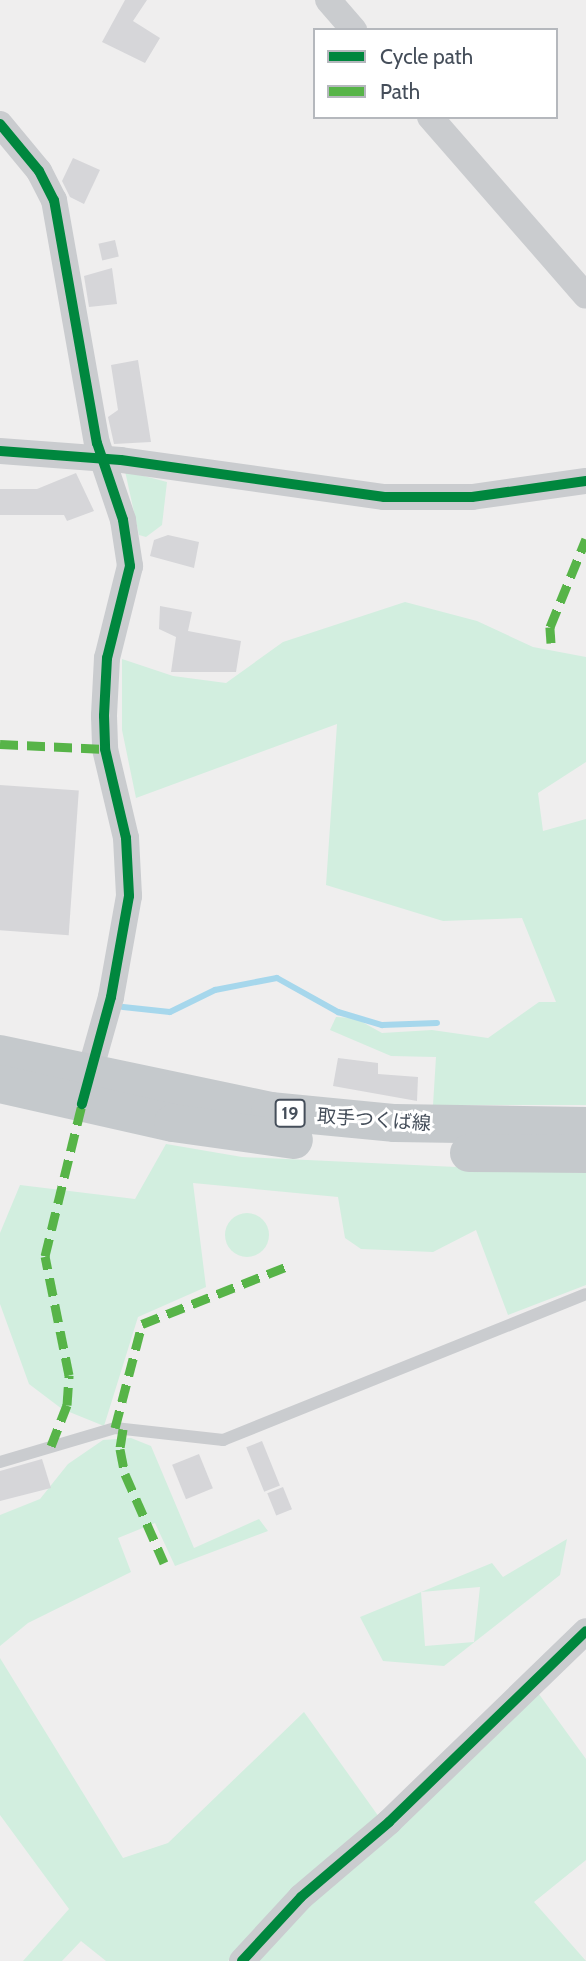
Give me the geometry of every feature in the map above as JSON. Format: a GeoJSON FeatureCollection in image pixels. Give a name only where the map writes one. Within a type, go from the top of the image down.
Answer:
{"type":"FeatureCollection","features":[{"type":"Feature","properties":{"kind":"main road","name":"取手つくば線"},"geometry":{"type":"LineString","coordinates":[[0,1054],[85,1090],[293,1140],[409,1150],[586,1154]]}},
{"type":"Feature","properties":{"kind":"main road","name":"取手つくば線"},"geometry":{"type":"LineString","coordinates":[[0,1084],[85,1090],[395,1123],[586,1126]]}},
{"type":"Feature","properties":{"kind":"street"},"geometry":{"type":"LineString","coordinates":[[328,0],[352,28]]}},
{"type":"Feature","properties":{"kind":"street"},"geometry":{"type":"LineString","coordinates":[[432,119],[586,296]]}},
{"type":"Feature","properties":{"kind":"street"},"geometry":{"type":"LineString","coordinates":[[0,124],[39,171],[54,200],[103,458],[123,520],[130,566],[107,658],[104,716],[126,838],[129,896],[111,998],[85,1090]]}},
{"type":"Feature","properties":{"kind":"street"},"geometry":{"type":"LineString","coordinates":[[0,451],[103,458],[384,497],[472,497],[586,481]]}},
{"type":"Feature","properties":{"kind":"street"},"geometry":{"type":"LineString","coordinates":[[242,1961],[301,1897],[389,1822],[586,1631]]}},
{"type":"Feature","properties":{"kind":"lane"},"geometry":{"type":"LineString","coordinates":[[0,1462],[115,1428],[223,1440],[586,1294]]}},
{"type":"Feature","properties":{"kind":"green space"},"geometry":{"type":"Polygon","coordinates":[[[125,471],[167,482],[162,525],[146,537],[139,535],[125,471]]]}},
{"type":"Feature","properties":{"kind":"green space"},"geometry":{"type":"Polygon","coordinates":[[[405,602],[477,621],[533,647],[586,657],[586,762],[538,793],[543,831],[586,819],[586,1105],[433,1105],[436,1057],[391,1056],[330,1030],[336,1017],[355,1018],[382,1033],[432,1030],[488,1038],[539,1002],[556,1002],[522,918],[443,921],[326,885],[337,724],[136,798],[122,730],[122,659],[173,676],[226,683],[283,642],[405,602]]]}},
{"type":"Feature","properties":{"kind":"green space"},"geometry":{"type":"Polygon","coordinates":[[[166,1144],[242,1157],[586,1173],[586,1285],[508,1315],[476,1230],[433,1252],[361,1249],[345,1238],[338,1197],[193,1183],[206,1287],[138,1317],[104,1426],[62,1409],[29,1384],[0,1304],[0,1233],[20,1185],[135,1199],[166,1144]]]}},
{"type":"Feature","properties":{"kind":"green space"},"geometry":{"type":"Polygon","coordinates":[[[247,1213],[263,1219],[269,1235],[263,1251],[247,1257],[231,1251],[225,1235],[231,1219],[247,1213]]]}},
{"type":"Feature","properties":{"kind":"green space"},"geometry":{"type":"Polygon","coordinates":[[[131,1438],[151,1446],[194,1548],[259,1519],[268,1531],[175,1566],[155,1523],[118,1538],[131,1572],[28,1623],[0,1646],[0,1515],[40,1499],[68,1464],[103,1440],[131,1438]]]}},
{"type":"Feature","properties":{"kind":"green space"},"geometry":{"type":"Polygon","coordinates":[[[567,1539],[560,1575],[444,1666],[383,1661],[360,1617],[421,1592],[492,1563],[503,1577],[567,1539]],[[480,1587],[421,1592],[425,1646],[474,1642],[480,1587]]]}},
{"type":"Feature","properties":{"kind":"green space"},"geometry":{"type":"Polygon","coordinates":[[[0,1658],[123,1858],[168,1843],[304,1712],[379,1817],[228,1961],[106,1961],[81,1941],[62,1961],[23,1961],[69,1909],[0,1815],[0,1658]]]}},
{"type":"Feature","properties":{"kind":"green space"},"geometry":{"type":"Polygon","coordinates":[[[536,1690],[586,1759],[586,1860],[534,1902],[586,1961],[251,1961],[536,1690]]]}},
{"type":"Feature","properties":{"kind":"building"},"geometry":{"type":"Polygon","coordinates":[[[125,0],[147,0],[133,21],[160,38],[145,63],[102,42],[125,0]]]}},
{"type":"Feature","properties":{"kind":"building"},"geometry":{"type":"Polygon","coordinates":[[[73,158],[100,170],[84,204],[70,197],[62,181],[73,158]]]}},
{"type":"Feature","properties":{"kind":"building"},"geometry":{"type":"Polygon","coordinates":[[[115,240],[119,257],[102,260],[98,244],[115,240]]]}},
{"type":"Feature","properties":{"kind":"building"},"geometry":{"type":"Polygon","coordinates":[[[112,268],[117,304],[89,307],[84,276],[112,268]]]}},
{"type":"Feature","properties":{"kind":"building"},"geometry":{"type":"Polygon","coordinates":[[[138,360],[151,442],[114,444],[108,417],[118,410],[111,365],[138,360]]]}},
{"type":"Feature","properties":{"kind":"building"},"geometry":{"type":"Polygon","coordinates":[[[76,473],[94,511],[67,521],[64,515],[0,515],[0,489],[37,489],[76,473]]]}},
{"type":"Feature","properties":{"kind":"building"},"geometry":{"type":"Polygon","coordinates":[[[168,535],[199,542],[194,568],[150,556],[154,540],[168,535]]]}},
{"type":"Feature","properties":{"kind":"building"},"geometry":{"type":"Polygon","coordinates":[[[160,606],[192,612],[188,631],[241,641],[236,672],[171,672],[176,637],[159,629],[160,606]]]}},
{"type":"Feature","properties":{"kind":"building"},"geometry":{"type":"Polygon","coordinates":[[[0,785],[79,791],[69,935],[0,930],[0,785]]]}},
{"type":"Feature","properties":{"kind":"building"},"geometry":{"type":"Polygon","coordinates":[[[338,1058],[378,1063],[378,1074],[418,1077],[417,1101],[333,1086],[338,1058]]]}},
{"type":"Feature","properties":{"kind":"building"},"geometry":{"type":"Polygon","coordinates":[[[262,1441],[280,1486],[264,1492],[246,1447],[262,1441]]]}},
{"type":"Feature","properties":{"kind":"building"},"geometry":{"type":"Polygon","coordinates":[[[199,1454],[213,1488],[186,1499],[172,1465],[199,1454]]]}},
{"type":"Feature","properties":{"kind":"building"},"geometry":{"type":"Polygon","coordinates":[[[42,1459],[51,1488],[0,1501],[0,1471],[42,1459]]]}},
{"type":"Feature","properties":{"kind":"building"},"geometry":{"type":"Polygon","coordinates":[[[283,1487],[292,1509],[276,1516],[267,1493],[283,1487]]]}},
{"type":"Feature","properties":{"kind":"waterway"},"geometry":{"type":"LineString","coordinates":[[123,1007],[170,1012],[215,990],[277,978],[338,1012],[382,1025],[437,1023]]}},
{"type":"Feature","properties":{"kind":"marked path"},"geometry":{"type":"LineString","coordinates":[[551,643],[550,627],[586,539]]}},
{"type":"Feature","properties":{"kind":"marked path"},"geometry":{"type":"LineString","coordinates":[[0,744],[105,749]]}},
{"type":"Feature","properties":{"kind":"marked path"},"geometry":{"type":"LineString","coordinates":[[51,1446],[67,1405],[69,1375],[45,1256],[82,1104]]}},
{"type":"Feature","properties":{"kind":"marked path"},"geometry":{"type":"LineString","coordinates":[[115,1428],[142,1324],[285,1267]]}},
{"type":"Feature","properties":{"kind":"marked path"},"geometry":{"type":"LineString","coordinates":[[123,1429],[120,1449],[125,1474],[164,1563]]}},
{"type":"Feature","properties":{"kind":"cycle path"},"geometry":{"type":"LineString","coordinates":[[0,124],[39,171],[54,200],[97,443],[123,520],[130,566],[107,658],[104,716],[105,749],[126,838],[129,896],[111,997],[82,1104]]}},
{"type":"Feature","properties":{"kind":"cycle path"},"geometry":{"type":"LineString","coordinates":[[0,451],[121,460],[384,497],[472,497],[586,481]]}},
{"type":"Feature","properties":{"kind":"cycle path"},"geometry":{"type":"LineString","coordinates":[[242,1961],[301,1897],[389,1822],[586,1631]]}}]}
